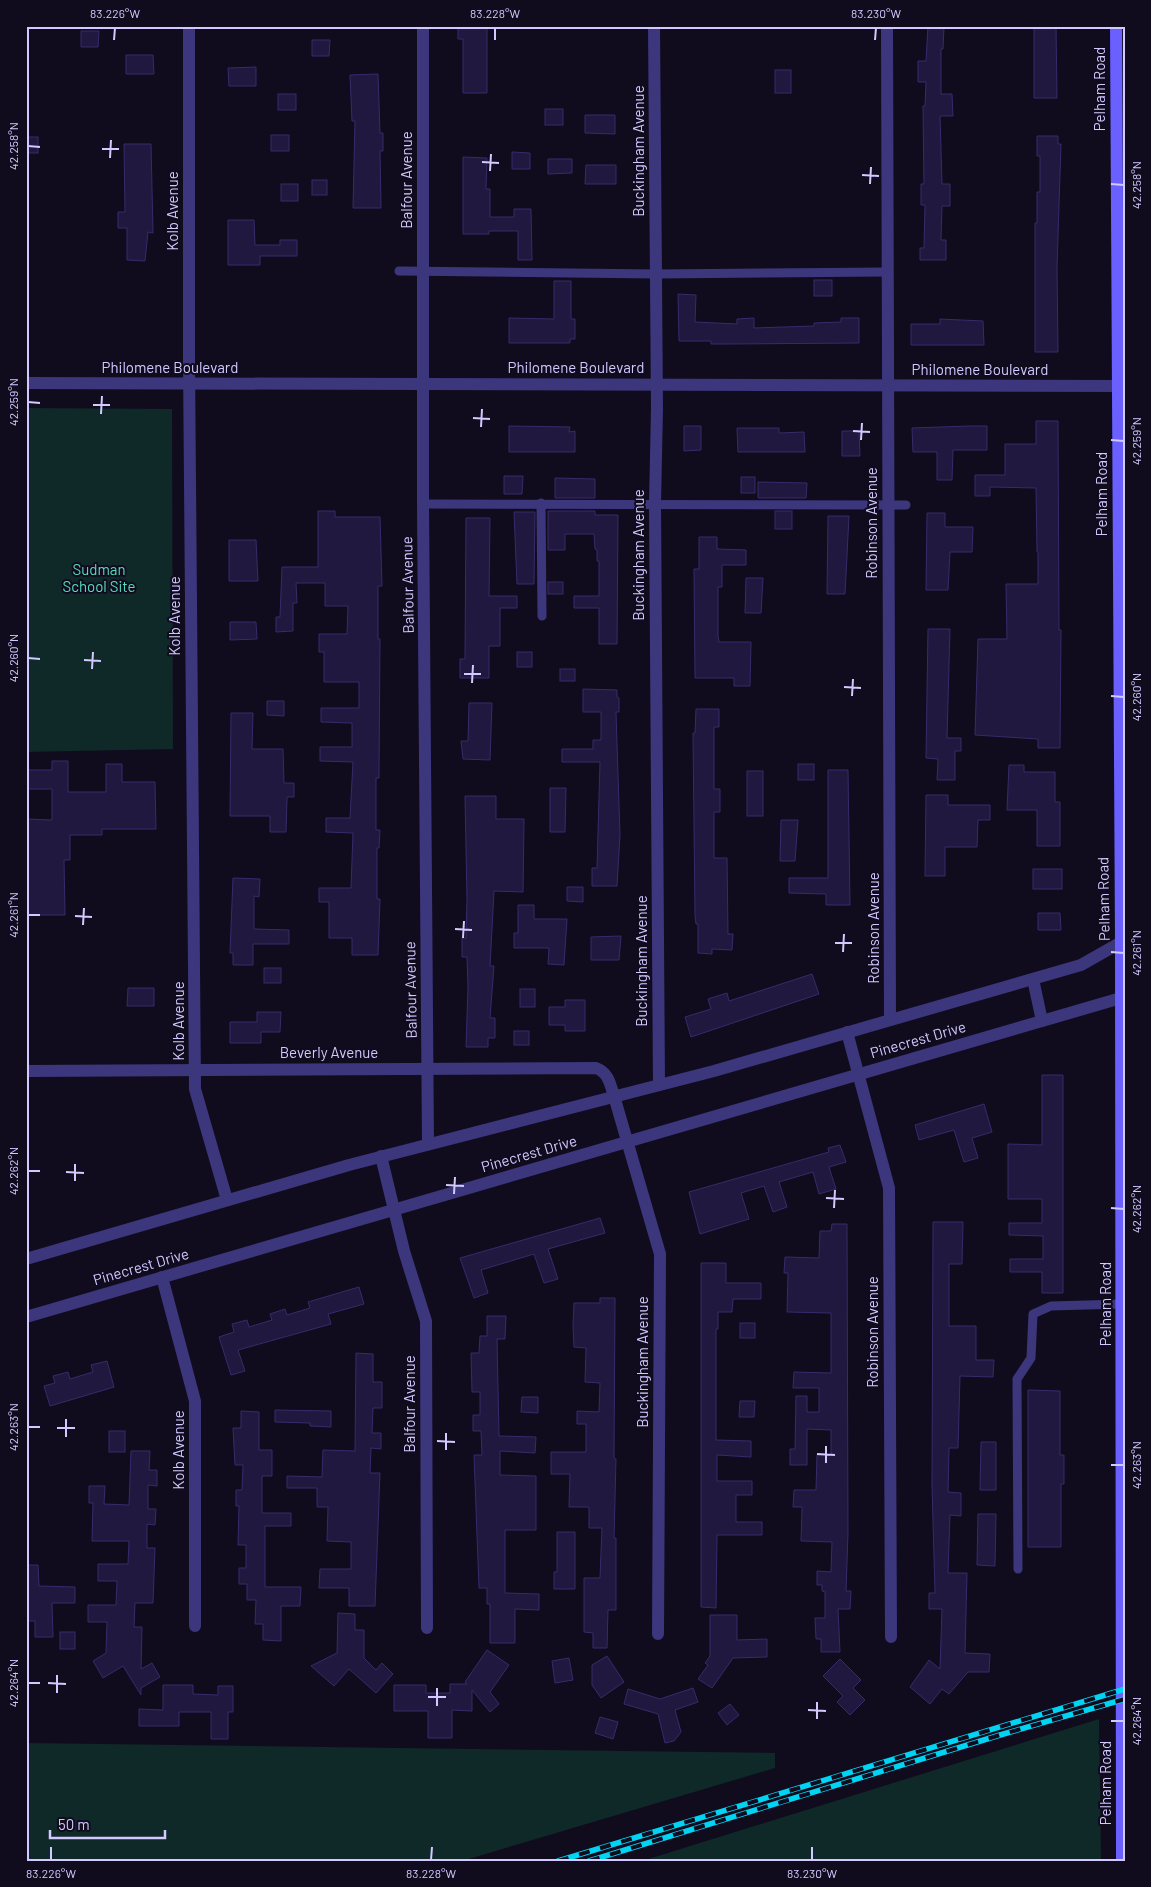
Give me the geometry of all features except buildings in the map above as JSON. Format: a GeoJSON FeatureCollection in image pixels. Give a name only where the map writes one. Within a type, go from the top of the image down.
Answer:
{"type":"FeatureCollection","features":[{"type":"Feature","properties":{"kind":"main road","name":"Pelham Road"},"geometry":{"type":"LineString","coordinates":[[1116,26],[1121,386],[1123,941],[1121,998],[1122,1304],[1124,1356],[1122,1861]]}},
{"type":"Feature","properties":{"kind":"street","name":"Kolb Avenue"},"geometry":{"type":"LineString","coordinates":[[189,26],[195,1069],[196,1089],[227,1200]]}},
{"type":"Feature","properties":{"kind":"street","name":"Balfour Avenue"},"geometry":{"type":"LineString","coordinates":[[423,26],[423,504],[428,1144]]}},
{"type":"Feature","properties":{"kind":"street","name":"Buckingham Avenue"},"geometry":{"type":"LineString","coordinates":[[654,26],[657,385],[654,504],[659,1085]]}},
{"type":"Feature","properties":{"kind":"street","name":"Robinson Avenue"},"geometry":{"type":"LineString","coordinates":[[887,26],[890,1020]]}},
{"type":"Feature","properties":{"kind":"street","name":"Philomene Boulevard"},"geometry":{"type":"LineString","coordinates":[[26,384],[1121,386]]}},
{"type":"Feature","properties":{"kind":"street","name":"Pinecrest Drive"},"geometry":{"type":"LineString","coordinates":[[26,1259],[381,1156],[659,1085],[1082,965],[1123,941]]}},
{"type":"Feature","properties":{"kind":"street"},"geometry":{"type":"LineString","coordinates":[[1033,979],[1042,1021]]}},
{"type":"Feature","properties":{"kind":"street","name":"Pinecrest Drive"},"geometry":{"type":"LineString","coordinates":[[26,1317],[1121,998]]}},
{"type":"Feature","properties":{"kind":"street","name":"Robinson Avenue"},"geometry":{"type":"LineString","coordinates":[[847,1032],[889,1188],[891,1637]]}},
{"type":"Feature","properties":{"kind":"street","name":"Beverly Avenue"},"geometry":{"type":"LineString","coordinates":[[26,1071],[596,1068],[607,1075],[614,1096]]}},
{"type":"Feature","properties":{"kind":"street","name":"Buckingham Avenue"},"geometry":{"type":"LineString","coordinates":[[614,1096],[660,1254],[658,1634]]}},
{"type":"Feature","properties":{"kind":"street","name":"Balfour Avenue"},"geometry":{"type":"LineString","coordinates":[[381,1156],[393,1210],[426,1321],[427,1628]]}},
{"type":"Feature","properties":{"kind":"street","name":"Kolb Avenue"},"geometry":{"type":"LineString","coordinates":[[162,1277],[195,1401],[195,1626]]}},
{"type":"Feature","properties":{"kind":"lane"},"geometry":{"type":"LineString","coordinates":[[399,271],[656,274],[888,272]]}},
{"type":"Feature","properties":{"kind":"lane"},"geometry":{"type":"LineString","coordinates":[[541,503],[542,616]]}},
{"type":"Feature","properties":{"kind":"lane"},"geometry":{"type":"LineString","coordinates":[[423,504],[906,505]]}},
{"type":"Feature","properties":{"kind":"lane"},"geometry":{"type":"LineString","coordinates":[[1018,1569],[1017,1378],[1031,1358],[1033,1314],[1052,1306],[1122,1304]]}},
{"type":"Feature","properties":{"kind":"green space","name":"Sudman School Site"},"geometry":{"type":"Polygon","coordinates":[[[26,408],[172,409],[173,749],[26,752],[26,408]]]}},
{"type":"Feature","properties":{"kind":"green space"},"geometry":{"type":"Polygon","coordinates":[[[1099,1719],[1101,1861],[642,1861],[1099,1719]]]}},
{"type":"Feature","properties":{"kind":"green space"},"geometry":{"type":"Polygon","coordinates":[[[26,1743],[775,1753],[775,1768],[462,1861],[26,1861],[26,1743]]]}},
{"type":"Feature","properties":{"kind":"railway"},"geometry":{"type":"LineString","coordinates":[[558,1861],[1125,1689]]}},
{"type":"Feature","properties":{"kind":"railway"},"geometry":{"type":"LineString","coordinates":[[589,1861],[1000,1735],[1125,1699]]}}]}
